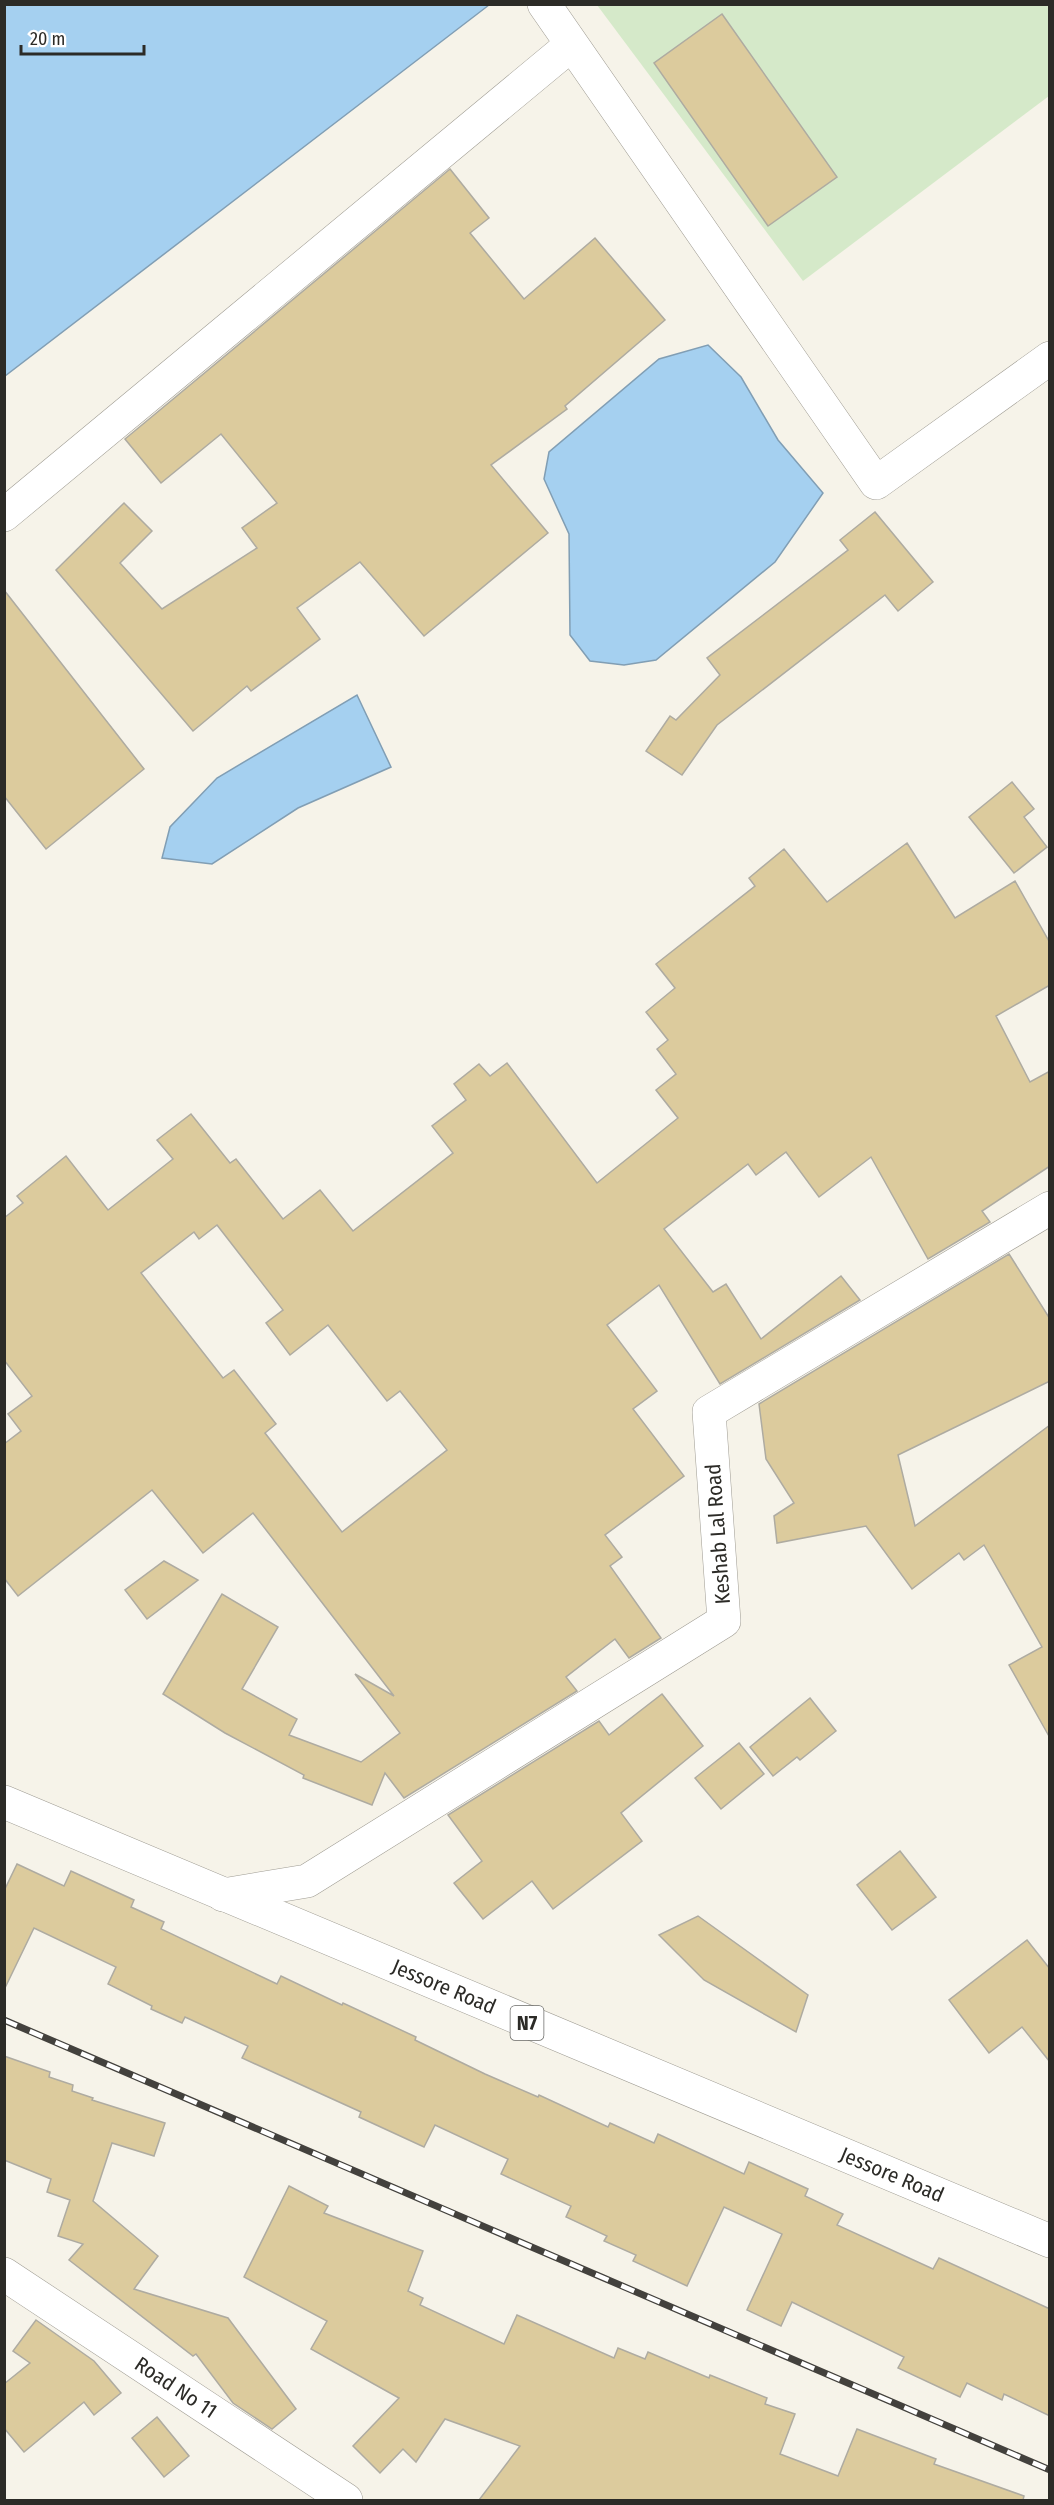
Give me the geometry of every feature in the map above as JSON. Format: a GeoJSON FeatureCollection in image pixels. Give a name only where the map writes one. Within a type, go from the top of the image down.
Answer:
{"type":"FeatureCollection","features":[{"type":"Feature","properties":{"kind":"main road"},"geometry":{"type":"LineString","coordinates":[[544,4],[876,483],[1050,358]]}},
{"type":"Feature","properties":{"kind":"main road"},"geometry":{"type":"LineString","coordinates":[[4,515],[572,45]]}},
{"type":"Feature","properties":{"kind":"main road","name":"Keshab Lal Road"},"geometry":{"type":"LineString","coordinates":[[223,1895],[307,1881],[724,1621],[709,1412],[1050,1208]]}},
{"type":"Feature","properties":{"kind":"main road","name":"Jessore Road"},"geometry":{"type":"LineString","coordinates":[[4,1802],[1050,2241]]}},
{"type":"Feature","properties":{"kind":"main road","name":"Road No 11"},"geometry":{"type":"LineString","coordinates":[[4,2274],[346,2500]]}},
{"type":"Feature","properties":{"kind":"green space"},"geometry":{"type":"Polygon","coordinates":[[[597,5],[1049,5],[1049,96],[803,281],[597,5]]]}},
{"type":"Feature","properties":{"kind":"water"},"geometry":{"type":"Polygon","coordinates":[[[5,4],[489,4],[489,5],[5,376],[5,4]]]}},
{"type":"Feature","properties":{"kind":"water"},"geometry":{"type":"Polygon","coordinates":[[[708,345],[741,377],[778,440],[823,493],[775,562],[656,660],[624,665],[590,661],[570,635],[569,534],[544,479],[549,452],[659,359],[708,345]]]}},
{"type":"Feature","properties":{"kind":"water"},"geometry":{"type":"Polygon","coordinates":[[[357,695],[391,767],[298,808],[212,864],[162,858],[170,827],[217,778],[357,695]]]}},
{"type":"Feature","properties":{"kind":"building"},"geometry":{"type":"Polygon","coordinates":[[[722,14],[837,177],[768,226],[654,63],[722,14]]]}},
{"type":"Feature","properties":{"kind":"building"},"geometry":{"type":"Polygon","coordinates":[[[450,169],[489,218],[470,233],[524,299],[595,238],[665,320],[565,406],[567,409],[491,465],[548,533],[424,636],[360,562],[297,608],[320,639],[251,691],[247,686],[193,731],[56,570],[124,503],[152,531],[120,563],[162,609],[257,548],[242,528],[277,503],[221,434],[161,483],[125,439],[450,169]]]}},
{"type":"Feature","properties":{"kind":"building"},"geometry":{"type":"Polygon","coordinates":[[[875,512],[933,582],[898,611],[885,595],[717,725],[682,775],[646,751],[670,716],[676,720],[720,675],[707,658],[848,550],[840,540],[875,512]]]}},
{"type":"Feature","properties":{"kind":"building"},"geometry":{"type":"Polygon","coordinates":[[[4,590],[144,769],[46,849],[4,796],[4,590]]]}},
{"type":"Feature","properties":{"kind":"building"},"geometry":{"type":"Polygon","coordinates":[[[1012,782],[1034,809],[1024,817],[1047,847],[1014,873],[969,817],[1012,782]]]}},
{"type":"Feature","properties":{"kind":"building"},"geometry":{"type":"Polygon","coordinates":[[[907,843],[955,918],[1015,881],[1050,943],[1050,985],[996,1016],[1030,1082],[1050,1071],[1050,1166],[982,1211],[990,1222],[928,1259],[871,1157],[819,1197],[786,1152],[756,1175],[748,1164],[664,1229],[713,1292],[726,1284],[761,1339],[841,1276],[860,1300],[720,1384],[659,1285],[607,1325],[657,1391],[633,1409],[684,1476],[605,1535],[622,1557],[610,1566],[661,1638],[629,1658],[615,1639],[566,1677],[577,1691],[404,1798],[385,1773],[372,1805],[303,1778],[304,1775],[225,1733],[163,1694],[222,1594],[278,1627],[242,1689],[297,1719],[289,1735],[361,1762],[400,1733],[355,1674],[394,1696],[253,1513],[203,1553],[152,1490],[18,1596],[4,1578],[4,1444],[21,1431],[8,1414],[32,1396],[4,1360],[4,1218],[23,1203],[17,1196],[66,1156],[108,1210],[173,1159],[157,1140],[191,1114],[230,1163],[236,1159],[283,1219],[320,1190],[353,1231],[453,1153],[432,1126],[466,1100],[454,1084],[479,1064],[490,1076],[507,1063],[597,1183],[678,1118],[656,1090],[676,1074],[657,1049],[668,1040],[646,1012],[675,988],[656,964],[755,886],[749,878],[784,849],[827,902],[907,843]],[[217,1225],[199,1239],[194,1232],[141,1273],[223,1378],[234,1370],[276,1424],[265,1433],[342,1532],[447,1450],[400,1391],[387,1401],[328,1325],[290,1355],[266,1323],[283,1310],[217,1225]]]}},
{"type":"Feature","properties":{"kind":"building"},"geometry":{"type":"Polygon","coordinates":[[[1009,1254],[1050,1319],[1050,1381],[898,1455],[915,1526],[1050,1425],[1050,1738],[1009,1665],[1042,1647],[984,1545],[964,1560],[959,1553],[912,1589],[866,1526],[777,1543],[774,1516],[794,1503],[766,1459],[759,1404],[1009,1254]]]}},
{"type":"Feature","properties":{"kind":"building"},"geometry":{"type":"Polygon","coordinates":[[[164,1561],[198,1580],[147,1619],[125,1590],[164,1561]]]}},
{"type":"Feature","properties":{"kind":"building"},"geometry":{"type":"Polygon","coordinates":[[[662,1694],[703,1746],[621,1813],[642,1841],[553,1909],[532,1881],[483,1919],[454,1883],[482,1861],[448,1815],[599,1721],[609,1735],[662,1694]]]}},
{"type":"Feature","properties":{"kind":"building"},"geometry":{"type":"Polygon","coordinates":[[[810,1698],[836,1731],[800,1760],[797,1757],[773,1776],[750,1747],[810,1698]]]}},
{"type":"Feature","properties":{"kind":"building"},"geometry":{"type":"Polygon","coordinates":[[[739,1743],[764,1774],[721,1809],[695,1778],[739,1743]]]}},
{"type":"Feature","properties":{"kind":"building"},"geometry":{"type":"Polygon","coordinates":[[[900,1851],[936,1897],[892,1930],[857,1885],[900,1851]]]}},
{"type":"Feature","properties":{"kind":"building"},"geometry":{"type":"Polygon","coordinates":[[[17,1864],[64,1886],[71,1871],[134,1900],[131,1907],[164,1922],[161,1929],[277,1984],[281,1976],[342,2005],[343,2003],[416,2037],[415,2040],[485,2074],[538,2097],[539,2095],[608,2127],[610,2123],[654,2143],[658,2134],[744,2174],[749,2162],[808,2189],[805,2196],[843,2214],[837,2225],[933,2269],[939,2258],[1050,2309],[1050,2416],[1004,2394],[1002,2400],[967,2383],[960,2397],[898,2368],[904,2357],[792,2302],[781,2326],[747,2310],[782,2234],[724,2207],[687,2286],[633,2261],[636,2255],[604,2241],[607,2236],[566,2217],[571,2206],[501,2174],[508,2159],[435,2125],[424,2147],[359,2117],[361,2112],[242,2058],[248,2046],[185,2017],[182,2023],[151,2009],[152,2006],[108,1984],[116,1967],[34,1928],[4,1990],[4,1891],[17,1864]]]}},
{"type":"Feature","properties":{"kind":"building"},"geometry":{"type":"Polygon","coordinates":[[[698,1916],[808,1995],[796,2032],[704,1980],[659,1935],[698,1916]]]}},
{"type":"Feature","properties":{"kind":"building"},"geometry":{"type":"Polygon","coordinates":[[[1027,1940],[1050,1969],[1050,2062],[1022,2027],[989,2053],[949,2000],[1027,1940]]]}},
{"type":"Feature","properties":{"kind":"building"},"geometry":{"type":"Polygon","coordinates":[[[4,2056],[50,2072],[49,2077],[73,2085],[72,2091],[93,2098],[92,2100],[165,2123],[154,2156],[112,2143],[93,2201],[158,2256],[134,2289],[228,2318],[296,2409],[272,2429],[233,2403],[196,2354],[193,2356],[69,2260],[83,2244],[58,2236],[70,2200],[47,2192],[51,2179],[4,2160],[4,2056]]]}},
{"type":"Feature","properties":{"kind":"building"},"geometry":{"type":"Polygon","coordinates":[[[289,2186],[328,2206],[324,2213],[423,2251],[408,2291],[423,2298],[420,2305],[504,2344],[517,2315],[614,2358],[618,2348],[645,2359],[648,2352],[709,2378],[710,2375],[767,2398],[765,2404],[795,2414],[780,2454],[838,2476],[857,2429],[936,2459],[934,2464],[1024,2496],[1023,2500],[479,2500],[520,2446],[445,2419],[416,2462],[403,2449],[380,2473],[353,2446],[399,2398],[311,2349],[327,2321],[244,2277],[289,2186]]]}},
{"type":"Feature","properties":{"kind":"building"},"geometry":{"type":"Polygon","coordinates":[[[36,2320],[94,2361],[121,2393],[94,2415],[84,2402],[24,2452],[4,2428],[4,2384],[30,2363],[13,2351],[36,2320]]]}},
{"type":"Feature","properties":{"kind":"building"},"geometry":{"type":"Polygon","coordinates":[[[157,2417],[189,2456],[164,2477],[132,2438],[157,2417]]]}},
{"type":"Feature","properties":{"kind":"railway"},"geometry":{"type":"LineString","coordinates":[[4,2020],[1050,2470]]}}]}
